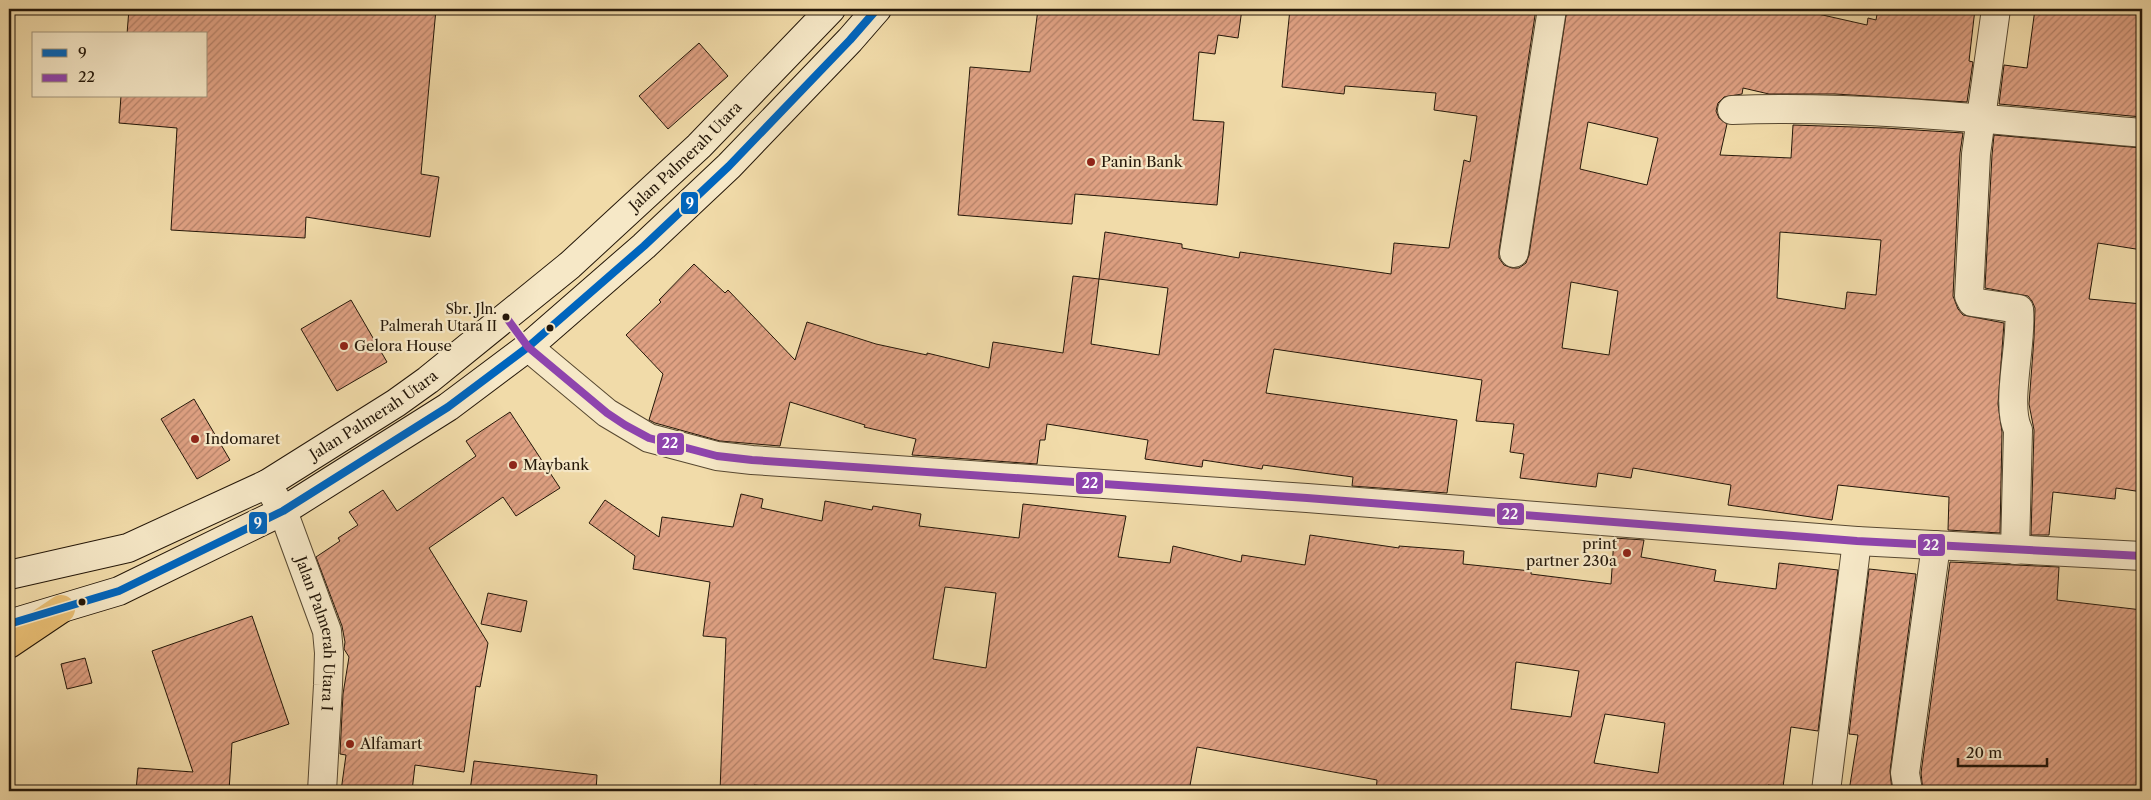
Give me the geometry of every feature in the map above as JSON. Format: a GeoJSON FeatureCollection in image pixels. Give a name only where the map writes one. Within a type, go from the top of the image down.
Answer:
{"type":"FeatureCollection","features":[{"type":"Feature","properties":{"kind":"highway"},"geometry":{"type":"LineString","coordinates":[[9,644],[61,609]]}},
{"type":"Feature","properties":{"kind":"street","name":"Jalan Palmerah Utara"},"geometry":{"type":"LineString","coordinates":[[9,624],[119,591],[283,511],[448,407],[528,348],[644,246],[729,166],[850,40],[877,9]]}},
{"type":"Feature","properties":{"kind":"street"},"geometry":{"type":"LineString","coordinates":[[1514,252],[1552,9]]}},
{"type":"Feature","properties":{"kind":"street"},"geometry":{"type":"LineString","coordinates":[[1996,9],[1976,154],[1969,296],[1972,302],[2016,307],[2019,309],[2014,397],[2018,430],[2015,550]]}},
{"type":"Feature","properties":{"kind":"street","name":"Jalan Palmerah Utara"},"geometry":{"type":"LineString","coordinates":[[9,575],[128,548],[267,484],[396,403],[428,380],[570,265],[699,146],[827,13]]}},
{"type":"Feature","properties":{"kind":"street"},"geometry":{"type":"LineString","coordinates":[[827,13],[850,40]]}},
{"type":"Feature","properties":{"kind":"street"},"geometry":{"type":"LineString","coordinates":[[1732,110],[1802,109],[1981,118],[2142,133]]}},
{"type":"Feature","properties":{"kind":"street"},"geometry":{"type":"LineString","coordinates":[[506,317],[528,348],[607,413],[625,425],[649,438],[718,456],[752,460],[1327,499],[1857,541],[2142,556]]}},
{"type":"Feature","properties":{"kind":"street"},"geometry":{"type":"LineString","coordinates":[[428,380],[448,407]]}},
{"type":"Feature","properties":{"kind":"street","name":"Jalan Palmerah Utara I"},"geometry":{"type":"LineString","coordinates":[[267,484],[283,511],[327,631],[329,653],[322,791]]}},
{"type":"Feature","properties":{"kind":"street"},"geometry":{"type":"LineString","coordinates":[[1826,791],[1857,541]]}},
{"type":"Feature","properties":{"kind":"street"},"geometry":{"type":"LineString","coordinates":[[1908,791],[1905,773],[1936,545]]}},
{"type":"Feature","properties":{"kind":"building"},"geometry":{"type":"Polygon","coordinates":[[[129,9],[436,9],[421,174],[439,177],[430,237],[306,217],[305,238],[171,230],[177,128],[119,123],[121,98],[208,98],[208,32],[127,32],[129,9]]]}},
{"type":"Feature","properties":{"kind":"building","name":"Panin Bank"},"geometry":{"type":"Polygon","coordinates":[[[1038,9],[1242,9],[1238,38],[1218,35],[1215,54],[1199,52],[1193,120],[1224,122],[1217,205],[1075,194],[1072,224],[958,215],[970,67],[1030,72],[1038,9]]]}},
{"type":"Feature","properties":{"kind":"building"},"geometry":{"type":"Polygon","coordinates":[[[1290,9],[1536,9],[1499,251],[1499,258],[1504,265],[1519,268],[1526,263],[1529,255],[1567,9],[1659,9],[1687,14],[1688,9],[1796,9],[1867,25],[1868,18],[1876,20],[1878,9],[1975,9],[1969,61],[1973,62],[1967,102],[1835,94],[1769,94],[1743,88],[1742,94],[1724,97],[1718,103],[1716,111],[1719,118],[1727,124],[1720,155],[1791,158],[1793,125],[1963,133],[1960,153],[1953,296],[1958,309],[1963,315],[2004,323],[1998,404],[2002,432],[2000,533],[1948,530],[1949,497],[1838,485],[1832,520],[1728,505],[1731,485],[1633,468],[1631,478],[1598,473],[1596,487],[1520,478],[1524,454],[1510,452],[1514,424],[1476,421],[1482,380],[1274,349],[1266,393],[1457,420],[1447,493],[1352,486],[1353,477],[1263,465],[1262,469],[1203,460],[1202,467],[1145,459],[1148,440],[1047,424],[1045,440],[1040,440],[1037,464],[912,455],[916,439],[864,427],[865,425],[790,402],[780,446],[720,441],[649,420],[663,374],[626,335],[661,302],[659,300],[694,264],[725,293],[728,290],[795,360],[807,322],[876,344],[927,355],[927,353],[989,368],[993,342],[1063,353],[1073,276],[1099,279],[1105,232],[1182,244],[1182,248],[1239,258],[1240,252],[1391,274],[1394,243],[1449,248],[1464,160],[1470,162],[1477,116],[1434,110],[1436,93],[1345,86],[1344,94],[1282,87],[1290,9]],[[1588,122],[1580,169],[1647,185],[1658,138],[1588,122]],[[1780,232],[1777,298],[1845,309],[1847,292],[1876,295],[1881,240],[1780,232]],[[1099,279],[1091,344],[1159,355],[1168,288],[1099,279]],[[1571,282],[1562,348],[1609,355],[1618,291],[1571,282]]]}},
{"type":"Feature","properties":{"kind":"building"},"geometry":{"type":"Polygon","coordinates":[[[2035,9],[2114,9],[2142,12],[2142,117],[1999,104],[2004,65],[2027,68],[2035,9]]]}},
{"type":"Feature","properties":{"kind":"building"},"geometry":{"type":"Polygon","coordinates":[[[699,43],[728,76],[668,129],[639,96],[699,43]]]}},
{"type":"Feature","properties":{"kind":"building"},"geometry":{"type":"Polygon","coordinates":[[[1994,135],[2142,148],[2142,250],[2098,243],[2089,299],[2142,304],[2142,492],[2116,488],[2115,499],[2053,492],[2049,535],[2031,535],[2034,430],[2029,404],[2035,308],[2028,296],[1985,288],[1994,135]]]}},
{"type":"Feature","properties":{"kind":"building","name":"Gelora House"},"geometry":{"type":"Polygon","coordinates":[[[351,300],[387,362],[337,391],[301,329],[351,300]]]}},
{"type":"Feature","properties":{"kind":"building","name":"Indomaret"},"geometry":{"type":"Polygon","coordinates":[[[194,399],[230,460],[197,479],[161,419],[194,399]]]}},
{"type":"Feature","properties":{"kind":"building"},"geometry":{"type":"Polygon","coordinates":[[[510,412],[560,488],[516,516],[503,497],[429,548],[488,643],[480,687],[476,686],[464,772],[415,765],[412,791],[341,791],[346,755],[340,754],[343,694],[349,657],[344,649],[345,642],[342,626],[316,557],[340,541],[338,538],[358,525],[349,512],[383,490],[397,511],[476,456],[466,441],[510,412]]]}},
{"type":"Feature","properties":{"kind":"building"},"geometry":{"type":"Polygon","coordinates":[[[741,494],[763,499],[761,508],[822,521],[825,501],[872,510],[873,506],[921,514],[919,526],[1019,538],[1023,504],[1126,516],[1118,557],[1170,563],[1173,546],[1241,562],[1242,555],[1305,565],[1310,535],[1399,548],[1399,546],[1464,551],[1463,564],[1531,571],[1531,574],[1611,584],[1614,538],[1644,540],[1641,557],[1716,570],[1714,581],[1776,589],[1779,563],[1838,570],[1818,731],[1791,727],[1783,787],[1768,785],[1767,791],[1519,791],[1482,787],[1482,791],[1376,791],[1377,780],[1197,747],[1189,791],[816,791],[754,785],[753,791],[720,791],[726,638],[703,636],[710,582],[633,569],[635,556],[589,523],[605,500],[659,537],[662,517],[733,527],[741,494]],[[945,587],[933,659],[986,668],[996,593],[945,587]],[[1516,662],[1511,709],[1571,717],[1579,671],[1516,662]],[[1605,714],[1594,763],[1658,773],[1665,723],[1605,714]]]}},
{"type":"Feature","properties":{"kind":"building"},"geometry":{"type":"Polygon","coordinates":[[[1950,562],[2059,567],[2057,600],[2142,610],[2142,791],[2083,791],[2058,786],[2056,791],[1923,791],[1921,773],[1950,562]]]}},
{"type":"Feature","properties":{"kind":"building"},"geometry":{"type":"Polygon","coordinates":[[[1869,569],[1916,574],[1890,771],[1892,791],[1849,791],[1858,735],[1849,734],[1869,569]]]}},
{"type":"Feature","properties":{"kind":"building"},"geometry":{"type":"Polygon","coordinates":[[[488,593],[527,601],[521,632],[481,624],[488,593]]]}},
{"type":"Feature","properties":{"kind":"building"},"geometry":{"type":"Polygon","coordinates":[[[252,616],[289,724],[232,743],[229,791],[136,791],[138,768],[193,772],[152,651],[252,616]]]}},
{"type":"Feature","properties":{"kind":"building"},"geometry":{"type":"Polygon","coordinates":[[[85,658],[92,683],[67,689],[61,664],[85,658]]]}},
{"type":"Feature","properties":{"kind":"building"},"geometry":{"type":"Polygon","coordinates":[[[474,761],[597,775],[596,791],[470,791],[474,761]]]}},
{"type":"Feature","properties":{"kind":"transit line","name":"9"},"geometry":{"type":"LineString","coordinates":[[9,624],[119,591],[283,511],[448,407],[528,347],[644,246],[729,166],[850,40],[877,9]]}},
{"type":"Feature","properties":{"kind":"transit line","name":"22"},"geometry":{"type":"LineString","coordinates":[[506,317],[528,347],[607,413],[625,425],[649,438],[717,456],[752,460],[1307,498],[1857,541],[2142,556]]}},
{"type":"Feature","properties":{"kind":"place","name":"Panin Bank"},"geometry":{"type":"Point","coordinates":[1091,162]}},
{"type":"Feature","properties":{"kind":"place","name":"Sbr. Jln. Palmerah Utara II"},"geometry":{"type":"Point","coordinates":[506,317]}},
{"type":"Feature","properties":{"kind":"place","name":"Gelora House"},"geometry":{"type":"Point","coordinates":[344,346]}},
{"type":"Feature","properties":{"kind":"place","name":"Indomaret"},"geometry":{"type":"Point","coordinates":[195,439]}},
{"type":"Feature","properties":{"kind":"place","name":"Maybank"},"geometry":{"type":"Point","coordinates":[513,465]}},
{"type":"Feature","properties":{"kind":"place","name":"print partner 230a"},"geometry":{"type":"Point","coordinates":[1627,553]}},
{"type":"Feature","properties":{"kind":"place","name":"Alfamart"},"geometry":{"type":"Point","coordinates":[350,744]}}]}
